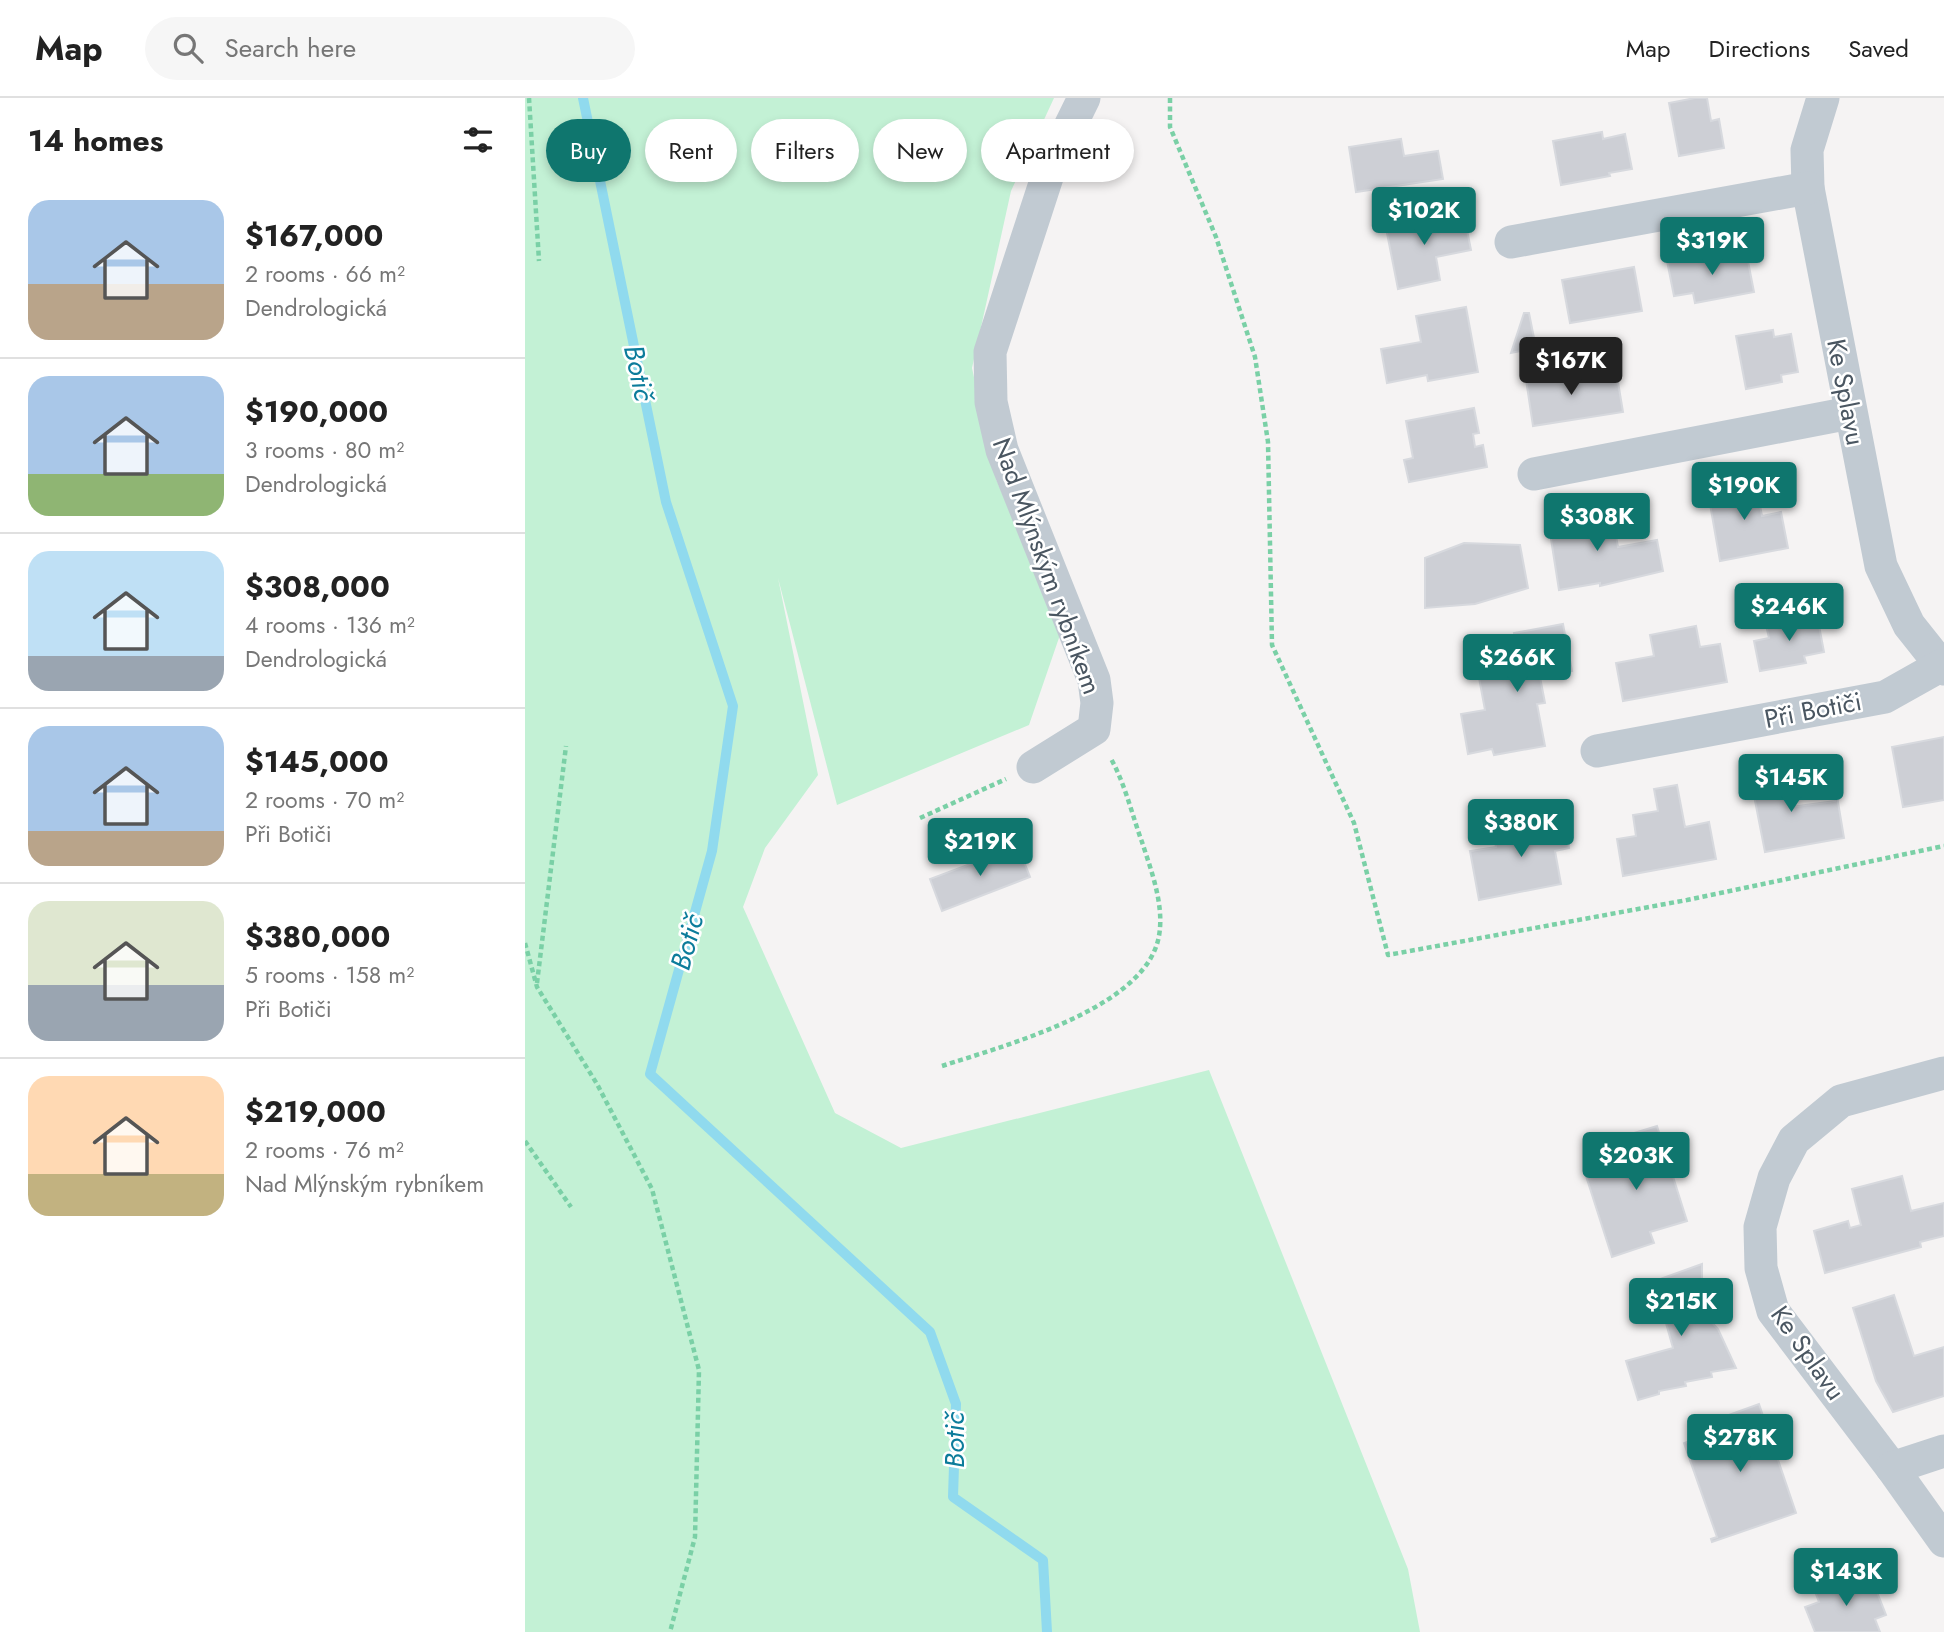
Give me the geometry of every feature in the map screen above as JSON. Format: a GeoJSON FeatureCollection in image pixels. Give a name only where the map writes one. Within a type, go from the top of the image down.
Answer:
{"type":"FeatureCollection","features":[{"type":"Feature","properties":{"kind":"street","name":"Nad Mlýnským rybníkem"},"geometry":{"type":"LineString","coordinates":[[1033,767],[1094,729],[1097,703],[1094,680],[1002,450],[991,401],[990,352],[1051,165],[1084,98]]}},
{"type":"Feature","properties":{"kind":"street","name":"Ke Splavu"},"geometry":{"type":"LineString","coordinates":[[1823,98],[1807,150],[1808,188],[1881,566],[1909,625],[1942,668]]}},
{"type":"Feature","properties":{"kind":"street"},"geometry":{"type":"LineString","coordinates":[[1511,242],[1808,188]]}},
{"type":"Feature","properties":{"kind":"street"},"geometry":{"type":"LineString","coordinates":[[1534,474],[1850,413]]}},
{"type":"Feature","properties":{"kind":"street","name":"Při Botiči"},"geometry":{"type":"LineString","coordinates":[[1597,751],[1885,697],[1942,668]]}},
{"type":"Feature","properties":{"kind":"street","name":"Ke Splavu"},"geometry":{"type":"LineString","coordinates":[[1944,1073],[1841,1101],[1794,1140],[1774,1178],[1760,1227],[1761,1268],[1773,1311],[1944,1541]]}},
{"type":"Feature","properties":{"kind":"street"},"geometry":{"type":"LineString","coordinates":[[1892,1468],[1944,1451]]}},
{"type":"Feature","properties":{"kind":"path"},"geometry":{"type":"LineString","coordinates":[[529,98],[539,261]]}},
{"type":"Feature","properties":{"kind":"path"},"geometry":{"type":"LineString","coordinates":[[1170,98],[1170,127],[1216,236],[1255,357],[1268,442],[1272,645],[1354,823],[1388,955],[1687,900],[1944,846]]}},
{"type":"Feature","properties":{"kind":"path"},"geometry":{"type":"LineString","coordinates":[[942,1066],[1034,1036],[1094,1007],[1126,986],[1148,963],[1157,944],[1159,918],[1155,881],[1115,767],[1094,729]]}},
{"type":"Feature","properties":{"kind":"path"},"geometry":{"type":"LineString","coordinates":[[537,987],[566,747]]}},
{"type":"Feature","properties":{"kind":"path"},"geometry":{"type":"LineString","coordinates":[[920,818],[1033,767]]}},
{"type":"Feature","properties":{"kind":"path"},"geometry":{"type":"LineString","coordinates":[[525,943],[537,987],[597,1084],[652,1189],[699,1370],[695,1537],[670,1632]]}},
{"type":"Feature","properties":{"kind":"path"},"geometry":{"type":"LineString","coordinates":[[525,1141],[571,1207]]}},
{"type":"Feature","properties":{"kind":"green space"},"geometry":{"type":"Polygon","coordinates":[[[525,98],[1054,98],[1044,119],[981,119],[981,182],[1015,182],[972,368],[996,479],[1061,632],[1029,725],[837,805],[778,578],[818,775],[765,848],[743,907],[835,1113],[901,1148],[1209,1070],[1408,1569],[1420,1632],[525,1632],[525,98]]]}},
{"type":"Feature","properties":{"kind":"building"},"geometry":{"type":"Polygon","coordinates":[[[1707,98],[1711,121],[1719,119],[1724,148],[1679,156],[1669,103],[1707,98]]]}},
{"type":"Feature","properties":{"kind":"building"},"geometry":{"type":"Polygon","coordinates":[[[1602,132],[1603,139],[1625,134],[1632,169],[1561,185],[1553,141],[1602,132]]]}},
{"type":"Feature","properties":{"kind":"building"},"geometry":{"type":"Polygon","coordinates":[[[1401,139],[1404,156],[1438,151],[1443,179],[1356,192],[1349,147],[1401,139]]]}},
{"type":"Feature","properties":{"kind":"building"},"geometry":{"type":"Polygon","coordinates":[[[1427,214],[1429,222],[1464,215],[1471,250],[1436,257],[1440,280],[1398,289],[1385,223],[1427,214]]]}},
{"type":"Feature","properties":{"kind":"building"},"geometry":{"type":"Polygon","coordinates":[[[1746,251],[1754,292],[1695,303],[1693,293],[1674,296],[1667,261],[1689,256],[1690,261],[1746,251]]]}},
{"type":"Feature","properties":{"kind":"building"},"geometry":{"type":"Polygon","coordinates":[[[1634,267],[1642,311],[1570,323],[1562,280],[1634,267]]]}},
{"type":"Feature","properties":{"kind":"building"},"geometry":{"type":"Polygon","coordinates":[[[1466,307],[1478,372],[1428,381],[1427,375],[1387,383],[1381,349],[1421,342],[1416,316],[1466,307]]]}},
{"type":"Feature","properties":{"kind":"building"},"geometry":{"type":"Polygon","coordinates":[[[1524,313],[1529,313],[1536,348],[1511,353],[1524,313]]]}},
{"type":"Feature","properties":{"kind":"building"},"geometry":{"type":"Polygon","coordinates":[[[1773,330],[1774,337],[1791,334],[1798,372],[1781,375],[1782,382],[1746,389],[1736,336],[1773,330]]]}},
{"type":"Feature","properties":{"kind":"building"},"geometry":{"type":"Polygon","coordinates":[[[1552,368],[1554,380],[1597,372],[1598,379],[1617,376],[1623,412],[1533,426],[1525,373],[1552,368]]]}},
{"type":"Feature","properties":{"kind":"building"},"geometry":{"type":"Polygon","coordinates":[[[1474,408],[1479,433],[1473,434],[1475,447],[1483,445],[1487,467],[1409,482],[1404,460],[1413,458],[1406,421],[1474,408]]]}},
{"type":"Feature","properties":{"kind":"building"},"geometry":{"type":"Polygon","coordinates":[[[1755,478],[1762,516],[1781,512],[1788,548],[1720,561],[1707,487],[1755,478]]]}},
{"type":"Feature","properties":{"kind":"building"},"geometry":{"type":"Polygon","coordinates":[[[1599,511],[1603,531],[1615,530],[1618,547],[1657,540],[1663,571],[1600,586],[1600,583],[1559,590],[1548,520],[1599,511]]]}},
{"type":"Feature","properties":{"kind":"building"},"geometry":{"type":"Polygon","coordinates":[[[1464,543],[1520,545],[1528,588],[1475,604],[1425,608],[1425,558],[1464,543]]]}},
{"type":"Feature","properties":{"kind":"building"},"geometry":{"type":"Polygon","coordinates":[[[1817,615],[1824,652],[1804,656],[1806,663],[1760,671],[1754,641],[1769,638],[1766,625],[1817,615]]]}},
{"type":"Feature","properties":{"kind":"building"},"geometry":{"type":"Polygon","coordinates":[[[1563,624],[1572,671],[1540,677],[1545,703],[1537,704],[1545,746],[1494,755],[1492,749],[1468,754],[1461,714],[1485,710],[1477,667],[1518,658],[1514,633],[1563,624]]]}},
{"type":"Feature","properties":{"kind":"building"},"geometry":{"type":"Polygon","coordinates":[[[1696,626],[1700,647],[1720,644],[1727,682],[1623,701],[1616,663],[1654,656],[1650,635],[1696,626]]]}},
{"type":"Feature","properties":{"kind":"building"},"geometry":{"type":"Polygon","coordinates":[[[1944,737],[1944,800],[1903,807],[1892,747],[1944,737]]]}},
{"type":"Feature","properties":{"kind":"building"},"geometry":{"type":"Polygon","coordinates":[[[1781,759],[1791,807],[1835,801],[1834,796],[1837,796],[1844,838],[1765,852],[1750,775],[1745,776],[1745,773],[1781,767],[1781,759]]]}},
{"type":"Feature","properties":{"kind":"building"},"geometry":{"type":"Polygon","coordinates":[[[1677,785],[1685,827],[1709,822],[1716,859],[1623,876],[1617,839],[1636,836],[1633,815],[1658,811],[1654,789],[1677,785]]]}},
{"type":"Feature","properties":{"kind":"building"},"geometry":{"type":"Polygon","coordinates":[[[1563,814],[1569,848],[1555,851],[1561,884],[1479,900],[1470,851],[1496,847],[1493,832],[1516,827],[1519,842],[1528,841],[1524,821],[1563,814]]]}},
{"type":"Feature","properties":{"kind":"building"},"geometry":{"type":"Polygon","coordinates":[[[1018,846],[1030,877],[942,911],[930,879],[1018,846]]]}},
{"type":"Feature","properties":{"kind":"building"},"geometry":{"type":"Polygon","coordinates":[[[1657,1126],[1687,1221],[1650,1232],[1654,1243],[1612,1257],[1585,1173],[1618,1162],[1614,1148],[1610,1149],[1608,1141],[1657,1126]]]}},
{"type":"Feature","properties":{"kind":"building"},"geometry":{"type":"Polygon","coordinates":[[[1902,1176],[1911,1211],[1944,1203],[1944,1236],[1920,1242],[1921,1247],[1825,1273],[1814,1231],[1848,1221],[1850,1228],[1861,1225],[1852,1189],[1902,1176]]]}},
{"type":"Feature","properties":{"kind":"building"},"geometry":{"type":"Polygon","coordinates":[[[1702,1264],[1702,1300],[1706,1299],[1711,1315],[1706,1316],[1718,1329],[1736,1368],[1711,1372],[1712,1377],[1685,1382],[1686,1386],[1659,1391],[1659,1394],[1638,1400],[1626,1361],[1673,1348],[1662,1309],[1654,1311],[1646,1284],[1702,1264]]]}},
{"type":"Feature","properties":{"kind":"building"},"geometry":{"type":"Polygon","coordinates":[[[1894,1295],[1914,1356],[1944,1347],[1944,1396],[1893,1412],[1876,1381],[1853,1308],[1894,1295]]]}},
{"type":"Feature","properties":{"kind":"building"},"geometry":{"type":"Polygon","coordinates":[[[1759,1404],[1796,1513],[1712,1542],[1711,1539],[1717,1537],[1684,1443],[1718,1431],[1712,1421],[1759,1404]]]}},
{"type":"Feature","properties":{"kind":"building"},"geometry":{"type":"Polygon","coordinates":[[[1850,1575],[1855,1589],[1873,1582],[1886,1615],[1875,1619],[1880,1632],[1815,1632],[1805,1607],[1819,1602],[1814,1589],[1850,1575]]]}},
{"type":"Feature","properties":{"kind":"waterway","name":"Botič"},"geometry":{"type":"LineString","coordinates":[[583,98],[666,502],[733,706],[712,851],[650,1074],[930,1332],[956,1404],[953,1497],[1043,1560],[1047,1632]]}}]}
